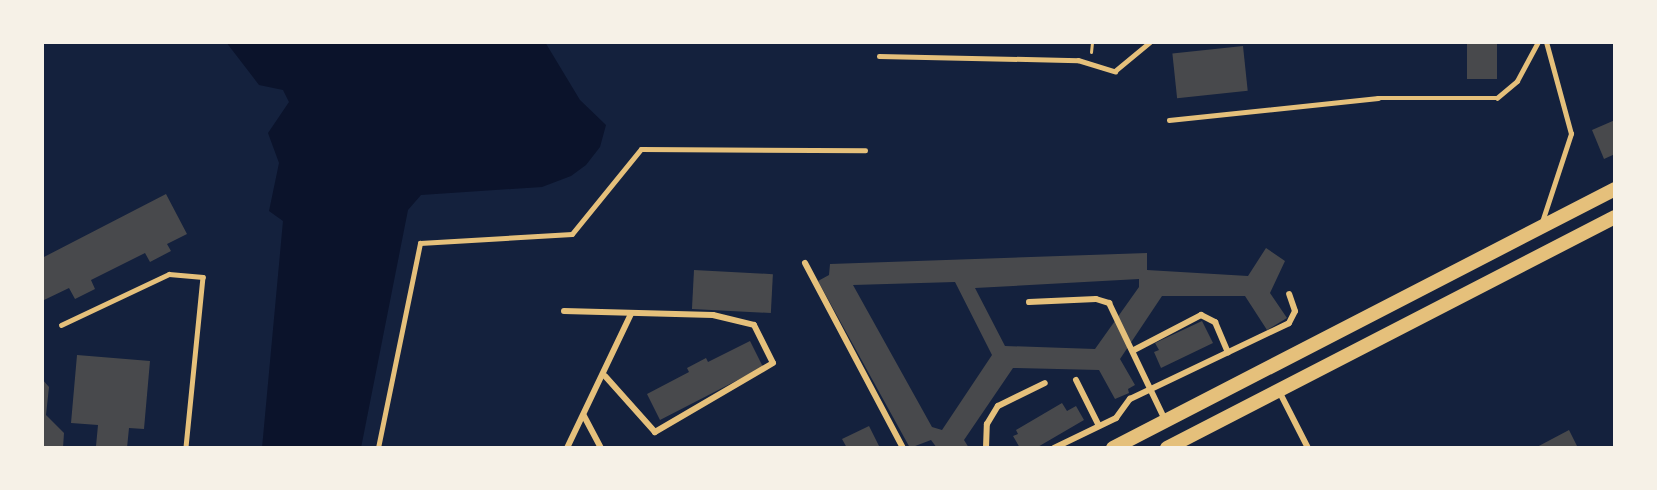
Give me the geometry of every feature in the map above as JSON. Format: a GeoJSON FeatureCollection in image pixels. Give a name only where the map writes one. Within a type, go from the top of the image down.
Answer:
{"type":"FeatureCollection","features":[{"type":"Feature","properties":{"kind":"main road"},"geometry":{"type":"LineString","coordinates":[[1113,448],[1615,189]]}},
{"type":"Feature","properties":{"kind":"main road"},"geometry":{"type":"LineString","coordinates":[[1169,448],[1615,217]]}},
{"type":"Feature","properties":{"kind":"street"},"geometry":{"type":"LineString","coordinates":[[805,262],[903,448]]}},
{"type":"Feature","properties":{"kind":"street"},"geometry":{"type":"LineString","coordinates":[[1054,448],[1116,418],[1130,399],[1289,323],[1295,312],[1289,294]]}},
{"type":"Feature","properties":{"kind":"street"},"geometry":{"type":"LineString","coordinates":[[1029,302],[1096,299],[1109,303],[1134,350],[1166,421]]}},
{"type":"Feature","properties":{"kind":"street"},"geometry":{"type":"LineString","coordinates":[[564,311],[713,315],[754,325],[773,363],[654,432],[605,376]]}},
{"type":"Feature","properties":{"kind":"street"},"geometry":{"type":"LineString","coordinates":[[567,448],[605,376],[631,314]]}},
{"type":"Feature","properties":{"kind":"street"},"geometry":{"type":"LineString","coordinates":[[1134,350],[1201,315],[1215,322],[1228,352]]}},
{"type":"Feature","properties":{"kind":"street"},"geometry":{"type":"LineString","coordinates":[[1076,380],[1100,426]]}},
{"type":"Feature","properties":{"kind":"street"},"geometry":{"type":"LineString","coordinates":[[986,448],[987,424],[998,406],[1046,383]]}},
{"type":"Feature","properties":{"kind":"street"},"geometry":{"type":"LineString","coordinates":[[1279,390],[1308,448]]}},
{"type":"Feature","properties":{"kind":"street"},"geometry":{"type":"LineString","coordinates":[[584,416],[601,448]]}},
{"type":"Feature","properties":{"kind":"lane"},"geometry":{"type":"LineString","coordinates":[[879,56],[1078,60],[1115,71],[1150,42]]}},
{"type":"Feature","properties":{"kind":"lane"},"geometry":{"type":"LineString","coordinates":[[1169,120],[1378,98],[1497,98],[1517,81],[1538,42]]}},
{"type":"Feature","properties":{"kind":"lane"},"geometry":{"type":"LineString","coordinates":[[1540,227],[1571,134],[1546,42]]}},
{"type":"Feature","properties":{"kind":"lane"},"geometry":{"type":"LineString","coordinates":[[378,448],[420,243],[572,234],[641,149],[865,150]]}},
{"type":"Feature","properties":{"kind":"lane"},"geometry":{"type":"LineString","coordinates":[[61,325],[170,274],[203,277],[186,448]]}},
{"type":"Feature","properties":{"kind":"water"},"geometry":{"type":"Polygon","coordinates":[[[226,42],[545,42],[580,100],[606,125],[600,147],[586,165],[571,176],[542,187],[421,195],[408,210],[361,448],[262,448],[283,221],[269,211],[279,163],[268,133],[289,102],[283,90],[259,85],[226,42]]]}},
{"type":"Feature","properties":{"kind":"building"},"geometry":{"type":"Polygon","coordinates":[[[1467,42],[1497,42],[1497,79],[1467,79],[1467,42]]]}},
{"type":"Feature","properties":{"kind":"building"},"geometry":{"type":"Polygon","coordinates":[[[1243,46],[1248,91],[1177,98],[1172,53],[1243,46]]]}},
{"type":"Feature","properties":{"kind":"building"},"geometry":{"type":"Polygon","coordinates":[[[1615,120],[1615,154],[1604,159],[1592,130],[1615,120]]]}},
{"type":"Feature","properties":{"kind":"building"},"geometry":{"type":"Polygon","coordinates":[[[166,194],[187,234],[167,244],[171,251],[150,262],[145,253],[91,280],[95,289],[75,299],[69,288],[42,301],[42,258],[166,194]]]}},
{"type":"Feature","properties":{"kind":"building"},"geometry":{"type":"Polygon","coordinates":[[[1266,248],[1285,261],[1270,293],[1287,318],[1267,330],[1245,296],[1162,296],[1120,359],[1135,385],[1128,389],[1129,393],[1115,399],[1099,370],[1013,368],[964,440],[969,448],[937,448],[931,440],[910,448],[818,281],[829,275],[830,264],[1147,253],[1147,270],[1248,276],[1266,248]],[[1139,279],[975,288],[1005,346],[1095,349],[1139,287],[1139,279]],[[955,282],[853,285],[932,427],[942,430],[992,355],[955,282]]]}},
{"type":"Feature","properties":{"kind":"building"},"geometry":{"type":"Polygon","coordinates":[[[694,270],[773,274],[771,313],[692,309],[694,270]]]}},
{"type":"Feature","properties":{"kind":"building"},"geometry":{"type":"Polygon","coordinates":[[[1202,321],[1213,343],[1161,368],[1154,352],[1159,350],[1155,343],[1202,321]]]}},
{"type":"Feature","properties":{"kind":"building"},"geometry":{"type":"Polygon","coordinates":[[[750,341],[763,367],[660,420],[647,394],[689,372],[687,368],[706,358],[708,362],[750,341]]]}},
{"type":"Feature","properties":{"kind":"building"},"geometry":{"type":"Polygon","coordinates":[[[77,355],[150,361],[144,429],[129,428],[127,448],[96,446],[98,425],[71,423],[77,355]]]}},
{"type":"Feature","properties":{"kind":"building"},"geometry":{"type":"Polygon","coordinates":[[[42,379],[49,387],[46,415],[64,433],[63,448],[42,448],[42,379]]]}},
{"type":"Feature","properties":{"kind":"building"},"geometry":{"type":"Polygon","coordinates":[[[1062,403],[1067,411],[1076,406],[1084,420],[1036,448],[1020,448],[1013,436],[1018,434],[1016,430],[1062,403]]]}},
{"type":"Feature","properties":{"kind":"building"},"geometry":{"type":"Polygon","coordinates":[[[869,426],[880,448],[847,448],[842,439],[869,426]]]}},
{"type":"Feature","properties":{"kind":"building"},"geometry":{"type":"Polygon","coordinates":[[[1569,430],[1578,448],[1535,448],[1569,430]]]}}]}
